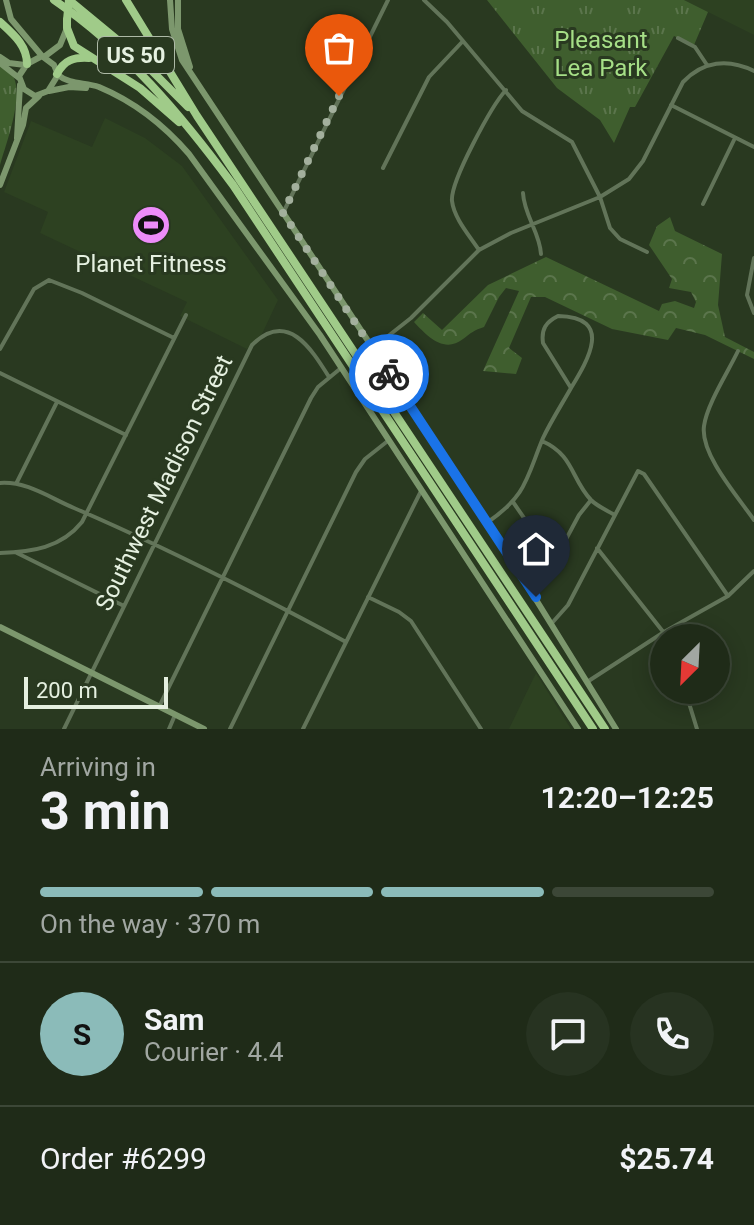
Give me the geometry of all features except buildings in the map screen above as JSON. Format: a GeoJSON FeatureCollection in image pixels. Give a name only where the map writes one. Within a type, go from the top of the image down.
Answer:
{"type":"FeatureCollection","features":[{"type":"Feature","properties":{"kind":"highway","name":"US 50"},"geometry":{"type":"LineString","coordinates":[[54,0],[131,61],[203,144],[593,729]]}},
{"type":"Feature","properties":{"kind":"highway","name":"US 50"},"geometry":{"type":"LineString","coordinates":[[69,0],[137,56],[197,116],[605,729]]}},
{"type":"Feature","properties":{"kind":"highway"},"geometry":{"type":"LineString","coordinates":[[69,0],[67,24],[74,46],[148,94],[203,144]]}},
{"type":"Feature","properties":{"kind":"highway"},"geometry":{"type":"LineString","coordinates":[[126,0],[197,116]]}},
{"type":"Feature","properties":{"kind":"highway"},"geometry":{"type":"LineString","coordinates":[[0,22],[22,44],[27,54],[26,64]]}},
{"type":"Feature","properties":{"kind":"highway"},"geometry":{"type":"LineString","coordinates":[[58,75],[62,65],[70,60],[92,58]]}},
{"type":"Feature","properties":{"kind":"street"},"geometry":{"type":"LineString","coordinates":[[6,0],[11,19],[54,65],[58,75],[68,82],[98,87],[157,121],[189,154],[341,368],[578,729]]}},
{"type":"Feature","properties":{"kind":"street"},"geometry":{"type":"LineString","coordinates":[[170,0],[170,16],[182,60],[488,522],[616,729]]}},
{"type":"Feature","properties":{"kind":"street"},"geometry":{"type":"LineString","coordinates":[[178,0],[178,29],[190,71]]}},
{"type":"Feature","properties":{"kind":"street"},"geometry":{"type":"LineString","coordinates":[[283,213],[388,0]]}},
{"type":"Feature","properties":{"kind":"street"},"geometry":{"type":"LineString","coordinates":[[424,0],[522,111],[572,142],[600,197],[610,228],[620,239],[647,252]]}},
{"type":"Feature","properties":{"kind":"street"},"geometry":{"type":"LineString","coordinates":[[0,60],[26,64],[43,56],[60,45],[67,24]]}},
{"type":"Feature","properties":{"kind":"street"},"geometry":{"type":"LineString","coordinates":[[678,38],[700,52],[707,65]]}},
{"type":"Feature","properties":{"kind":"street"},"geometry":{"type":"LineString","coordinates":[[383,168],[429,77],[463,41]]}},
{"type":"Feature","properties":{"kind":"street"},"geometry":{"type":"LineString","coordinates":[[0,60],[27,92],[39,96]]}},
{"type":"Feature","properties":{"kind":"street"},"geometry":{"type":"LineString","coordinates":[[373,349],[411,318],[479,250],[620,187],[637,170],[683,82],[691,74],[719,62],[737,64],[754,71]]}},
{"type":"Feature","properties":{"kind":"street"},"geometry":{"type":"LineString","coordinates":[[17,138],[20,82],[26,64]]}},
{"type":"Feature","properties":{"kind":"street"},"geometry":{"type":"LineString","coordinates":[[48,91],[58,75]]}},
{"type":"Feature","properties":{"kind":"street"},"geometry":{"type":"LineString","coordinates":[[0,185],[23,125],[26,108],[39,96],[48,91],[75,87],[109,93]]}},
{"type":"Feature","properties":{"kind":"street"},"geometry":{"type":"LineString","coordinates":[[479,250],[456,214],[452,193],[493,107],[506,90]]}},
{"type":"Feature","properties":{"kind":"street"},"geometry":{"type":"LineString","coordinates":[[671,105],[754,147]]}},
{"type":"Feature","properties":{"kind":"street"},"geometry":{"type":"LineString","coordinates":[[703,204],[736,137]]}},
{"type":"Feature","properties":{"kind":"street"},"geometry":{"type":"LineString","coordinates":[[523,193],[541,254]]}},
{"type":"Feature","properties":{"kind":"street"},"geometry":{"type":"LineString","coordinates":[[754,258],[747,295],[754,313]]}},
{"type":"Feature","properties":{"kind":"street"},"geometry":{"type":"LineString","coordinates":[[0,349],[34,289],[49,280],[175,338]]}},
{"type":"Feature","properties":{"kind":"street"},"geometry":{"type":"LineString","coordinates":[[0,553],[41,549],[59,542],[75,530],[87,513],[186,315]]}},
{"type":"Feature","properties":{"kind":"street"},"geometry":{"type":"LineString","coordinates":[[488,522],[513,502],[532,472],[542,441],[592,352],[593,337],[588,326],[581,321],[558,316],[547,322],[543,343],[571,388]]}},
{"type":"Feature","properties":{"kind":"street","name":"Southwest Madison Street"},"geometry":{"type":"LineString","coordinates":[[64,729],[230,386],[255,342],[272,333],[290,333],[305,342],[329,377]]}},
{"type":"Feature","properties":{"kind":"street"},"geometry":{"type":"LineString","coordinates":[[738,351],[706,416],[704,441],[710,456],[754,520]]}},
{"type":"Feature","properties":{"kind":"street"},"geometry":{"type":"LineString","coordinates":[[159,707],[311,398],[341,368]]}},
{"type":"Feature","properties":{"kind":"street"},"geometry":{"type":"LineString","coordinates":[[0,373],[126,435]]}},
{"type":"Feature","properties":{"kind":"street"},"geometry":{"type":"LineString","coordinates":[[17,482],[57,401]]}},
{"type":"Feature","properties":{"kind":"street"},"geometry":{"type":"LineString","coordinates":[[230,729],[356,472],[365,459],[389,440]]}},
{"type":"Feature","properties":{"kind":"street"},"geometry":{"type":"LineString","coordinates":[[542,441],[553,446],[567,460],[591,500],[613,514]]}},
{"type":"Feature","properties":{"kind":"street"},"geometry":{"type":"LineString","coordinates":[[552,623],[568,605],[638,471],[644,474],[728,596]]}},
{"type":"Feature","properties":{"kind":"street"},"geometry":{"type":"LineString","coordinates":[[0,483],[17,482],[87,513],[346,642]]}},
{"type":"Feature","properties":{"kind":"street"},"geometry":{"type":"LineString","coordinates":[[303,729],[422,490]]}},
{"type":"Feature","properties":{"kind":"street"},"geometry":{"type":"LineString","coordinates":[[513,502],[542,544],[551,549],[564,543],[591,500]]}},
{"type":"Feature","properties":{"kind":"street"},"geometry":{"type":"LineString","coordinates":[[597,548],[658,624]]}},
{"type":"Feature","properties":{"kind":"street"},"geometry":{"type":"LineString","coordinates":[[15,552],[124,606]]}},
{"type":"Feature","properties":{"kind":"street"},"geometry":{"type":"LineString","coordinates":[[678,624],[728,596],[754,571]]}},
{"type":"Feature","properties":{"kind":"street"},"geometry":{"type":"LineString","coordinates":[[368,597],[411,621],[481,729]]}},
{"type":"Feature","properties":{"kind":"street"},"geometry":{"type":"LineString","coordinates":[[0,627],[204,729]]}},
{"type":"Feature","properties":{"kind":"street"},"geometry":{"type":"LineString","coordinates":[[585,683],[650,641]]}},
{"type":"Feature","properties":{"kind":"street"},"geometry":{"type":"LineString","coordinates":[[689,704],[697,729]]}},
{"type":"Feature","properties":{"kind":"street"},"geometry":{"type":"LineString","coordinates":[[169,729],[175,715]]}},
{"type":"Feature","properties":{"kind":"shaded area"},"geometry":{"type":"Polygon","coordinates":[[[684,0],[754,0],[754,35],[684,0]]]}},
{"type":"Feature","properties":{"kind":"shaded area"},"geometry":{"type":"Polygon","coordinates":[[[105,118],[145,138],[182,166],[278,300],[262,334],[247,349],[180,316],[187,302],[40,233],[48,212],[4,192],[31,121],[92,147],[105,118]]]}},
{"type":"Feature","properties":{"kind":"shaded area"},"geometry":{"type":"Polygon","coordinates":[[[536,673],[571,729],[509,729],[536,673]]]}},
{"type":"Feature","properties":{"kind":"green space","name":"Pleasant Lea Park"},"geometry":{"type":"Polygon","coordinates":[[[487,0],[684,0],[708,12],[694,45],[674,36],[635,107],[630,107],[614,143],[600,120],[557,88],[487,0]]]}},
{"type":"Feature","properties":{"kind":"green space"},"geometry":{"type":"Polygon","coordinates":[[[0,65],[14,78],[16,98],[13,122],[0,165],[0,65]]]}},
{"type":"Feature","properties":{"kind":"green space"},"geometry":{"type":"Polygon","coordinates":[[[670,217],[675,231],[722,254],[718,305],[725,337],[754,352],[754,359],[705,335],[676,328],[668,340],[612,329],[545,297],[531,297],[509,348],[522,358],[516,374],[483,371],[519,291],[506,288],[484,327],[456,343],[449,345],[436,341],[414,322],[423,313],[442,330],[488,285],[546,257],[659,311],[662,304],[675,301],[694,308],[696,302],[691,292],[669,288],[672,279],[649,245],[657,226],[670,217]]]}},
{"type":"Feature","properties":{"kind":"way so far"},"geometry":{"type":"LineString","coordinates":[[339,96],[283,213],[389,374]]}},
{"type":"Feature","properties":{"kind":"place","name":"Planet Fitness"},"geometry":{"type":"Point","coordinates":[151,225]}},
{"type":"Feature","properties":{"kind":"route"},"geometry":{"type":"LineString","coordinates":[[389,374],[536,597]]}}]}
